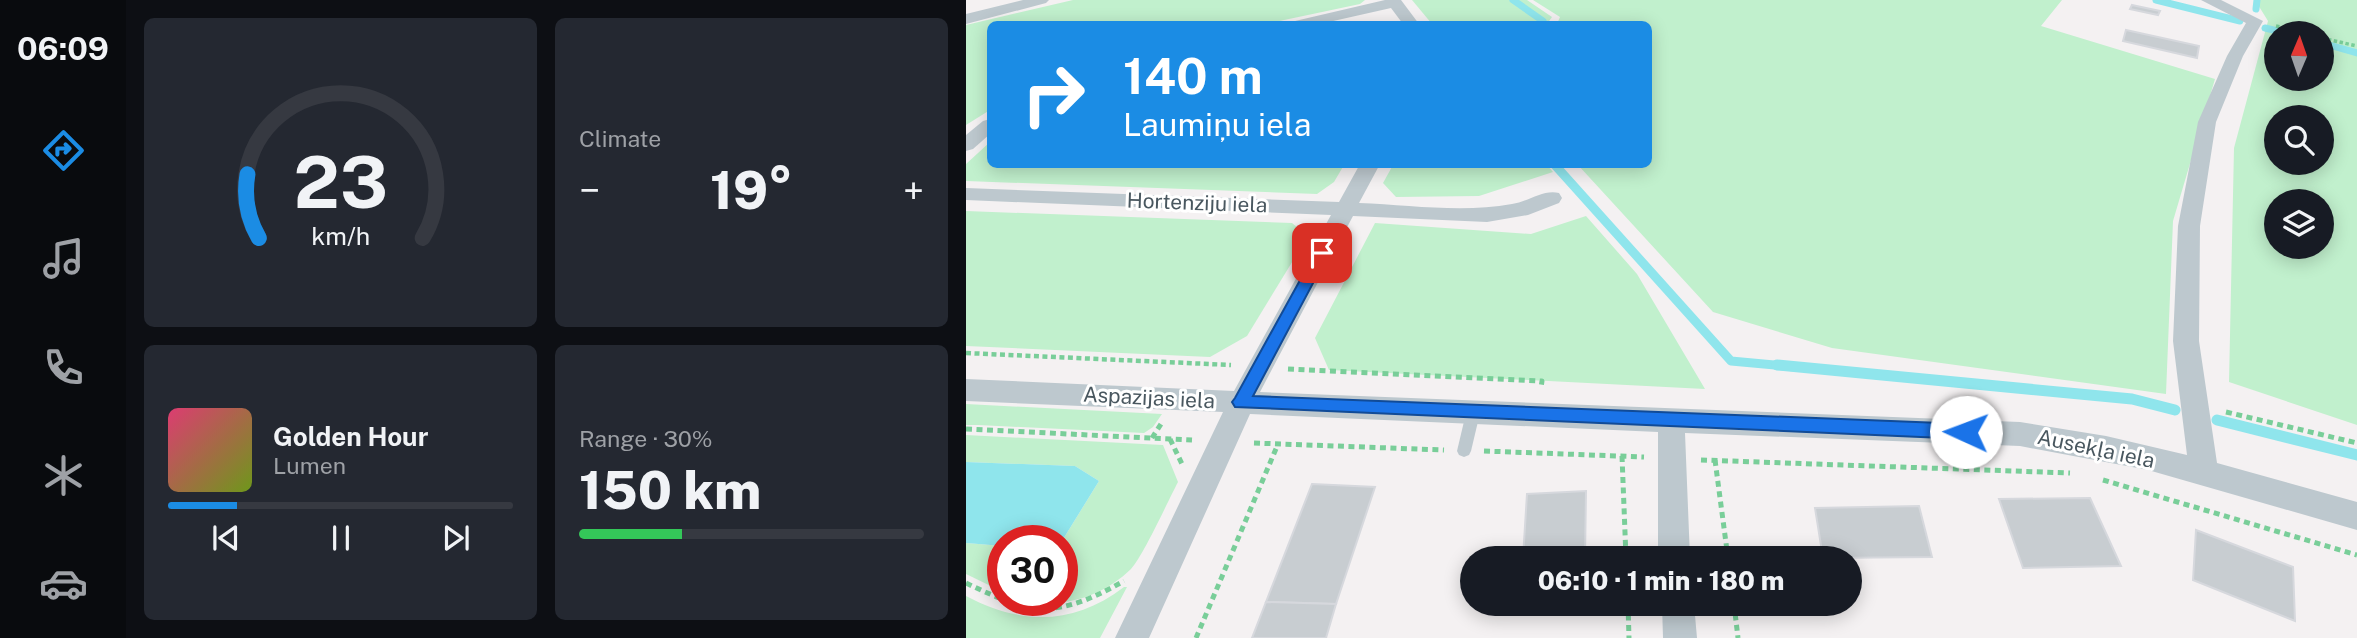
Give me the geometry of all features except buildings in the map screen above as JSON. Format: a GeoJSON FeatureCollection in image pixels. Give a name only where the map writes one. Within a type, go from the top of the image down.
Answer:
{"type":"FeatureCollection","features":[{"type":"Feature","properties":{"kind":"street"},"geometry":{"type":"LineString","coordinates":[[966,19],[1041,0]]}},
{"type":"Feature","properties":{"kind":"street"},"geometry":{"type":"LineString","coordinates":[[1313,21],[1394,1],[1409,21]]}},
{"type":"Feature","properties":{"kind":"street"},"geometry":{"type":"LineString","coordinates":[[2204,472],[2186,341],[2189,226],[2207,122],[2235,56],[2255,21],[2215,3]]}},
{"type":"Feature","properties":{"kind":"street"},"geometry":{"type":"LineString","coordinates":[[966,145],[987,128]]}},
{"type":"Feature","properties":{"kind":"street"},"geometry":{"type":"LineString","coordinates":[[1241,402],[1368,168]]}},
{"type":"Feature","properties":{"kind":"street","name":"Hortenziju iela"},"geometry":{"type":"LineString","coordinates":[[966,194],[1487,215],[1520,210],[1552,198]]}},
{"type":"Feature","properties":{"kind":"street","name":"Aspazijas iela"},"geometry":{"type":"LineString","coordinates":[[966,390],[1241,402],[1132,638]]}},
{"type":"Feature","properties":{"kind":"street","name":"Ausekļa iela"},"geometry":{"type":"LineString","coordinates":[[1241,402],[1672,422],[2020,434],[2075,441],[2204,472],[2357,516]]}},
{"type":"Feature","properties":{"kind":"street"},"geometry":{"type":"LineString","coordinates":[[1672,422],[1670,458],[1674,546]]}},
{"type":"Feature","properties":{"kind":"street"},"geometry":{"type":"LineString","coordinates":[[1679,616],[1680,638]]}},
{"type":"Feature","properties":{"kind":"lane"},"geometry":{"type":"LineString","coordinates":[[1464,451],[1473,413]]}},
{"type":"Feature","properties":{"kind":"path"},"geometry":{"type":"LineString","coordinates":[[2255,21],[2264,23]]}},
{"type":"Feature","properties":{"kind":"path"},"geometry":{"type":"LineString","coordinates":[[2334,41],[2357,46]]}},
{"type":"Feature","properties":{"kind":"path"},"geometry":{"type":"LineString","coordinates":[[2194,405],[2357,443]]}},
{"type":"Feature","properties":{"kind":"path"},"geometry":{"type":"LineString","coordinates":[[1170,439],[1187,473]]}},
{"type":"Feature","properties":{"kind":"path"},"geometry":{"type":"LineString","coordinates":[[1196,638],[1278,443]]}},
{"type":"Feature","properties":{"kind":"path"},"geometry":{"type":"LineString","coordinates":[[1622,456],[1626,546]]}},
{"type":"Feature","properties":{"kind":"path"},"geometry":{"type":"LineString","coordinates":[[1715,460],[1726,546]]}},
{"type":"Feature","properties":{"kind":"path"},"geometry":{"type":"LineString","coordinates":[[966,583],[1003,602],[1033,611],[1063,609],[1087,602],[1130,578]]}},
{"type":"Feature","properties":{"kind":"path"},"geometry":{"type":"LineString","coordinates":[[1628,616],[1629,638]]}},
{"type":"Feature","properties":{"kind":"path"},"geometry":{"type":"LineString","coordinates":[[1735,616],[1738,638]]}},
{"type":"Feature","properties":{"kind":"green space"},"geometry":{"type":"Polygon","coordinates":[[[1073,0],[1365,0],[1360,4],[1279,21],[987,21],[987,112],[966,125],[966,25],[1073,0]]]}},
{"type":"Feature","properties":{"kind":"green space"},"geometry":{"type":"Polygon","coordinates":[[[1412,0],[1527,0],[1552,17],[1549,21],[1430,21],[1412,0]]]}},
{"type":"Feature","properties":{"kind":"green space"},"geometry":{"type":"Polygon","coordinates":[[[1533,0],[2062,0],[2041,26],[2215,79],[2173,221],[2166,394],[1832,348],[1713,312],[1581,168],[1652,168],[1652,21],[1558,21],[1560,17],[1533,0]]]}},
{"type":"Feature","properties":{"kind":"green space"},"geometry":{"type":"Polygon","coordinates":[[[2255,0],[2357,0],[2357,425],[2229,382],[2234,148],[2264,36],[2264,91],[2334,91],[2334,21],[2268,21],[2255,0]]]}},
{"type":"Feature","properties":{"kind":"green space"},"geometry":{"type":"Polygon","coordinates":[[[987,145],[987,168],[1342,168],[1334,182],[1317,194],[966,181],[966,164],[987,145]]]}},
{"type":"Feature","properties":{"kind":"green space"},"geometry":{"type":"Polygon","coordinates":[[[1391,168],[1550,168],[1553,172],[1479,196],[1396,197],[1383,183],[1391,168]]]}},
{"type":"Feature","properties":{"kind":"green space"},"geometry":{"type":"Polygon","coordinates":[[[966,211],[1292,223],[1308,236],[1247,336],[1210,357],[966,346],[966,211]]]}},
{"type":"Feature","properties":{"kind":"green space"},"geometry":{"type":"Polygon","coordinates":[[[1586,216],[1637,274],[1705,389],[1329,370],[1315,338],[1375,223],[1531,234],[1586,216]]]}},
{"type":"Feature","properties":{"kind":"green space"},"geometry":{"type":"Polygon","coordinates":[[[966,404],[1162,414],[1153,427],[1144,433],[966,425],[966,404]]]}},
{"type":"Feature","properties":{"kind":"green space"},"geometry":{"type":"Polygon","coordinates":[[[966,435],[1163,445],[1178,482],[1131,569],[1097,593],[1078,599],[1078,525],[1072,525],[1099,481],[1075,466],[966,462],[966,435]]]}},
{"type":"Feature","properties":{"kind":"green space"},"geometry":{"type":"Polygon","coordinates":[[[966,543],[987,545],[987,584],[966,574],[966,543]]]}},
{"type":"Feature","properties":{"kind":"green space"},"geometry":{"type":"Polygon","coordinates":[[[1127,587],[1100,638],[966,638],[966,596],[987,606],[987,616],[1078,616],[1078,611],[1127,587]]]}},
{"type":"Feature","properties":{"kind":"water"},"geometry":{"type":"Polygon","coordinates":[[[966,462],[1075,466],[1099,481],[1072,525],[987,525],[987,545],[966,543],[966,462]]]}},
{"type":"Feature","properties":{"kind":"waterway"},"geometry":{"type":"LineString","coordinates":[[1513,0],[1543,21]]}},
{"type":"Feature","properties":{"kind":"waterway"},"geometry":{"type":"LineString","coordinates":[[2156,0],[2240,21]]}},
{"type":"Feature","properties":{"kind":"waterway"},"geometry":{"type":"LineString","coordinates":[[2256,9],[2257,0]]}},
{"type":"Feature","properties":{"kind":"waterway"},"geometry":{"type":"LineString","coordinates":[[2334,46],[2357,53]]}},
{"type":"Feature","properties":{"kind":"waterway"},"geometry":{"type":"LineString","coordinates":[[1558,168],[1731,361],[1795,367]]}},
{"type":"Feature","properties":{"kind":"waterway"},"geometry":{"type":"LineString","coordinates":[[1777,365],[2132,399],[2175,410]]}},
{"type":"Feature","properties":{"kind":"waterway"},"geometry":{"type":"LineString","coordinates":[[2217,420],[2357,455]]}},
{"type":"Feature","properties":{"kind":"route"},"geometry":{"type":"LineString","coordinates":[[1322,253],[1241,402],[1672,422],[1966,432]]}}]}
